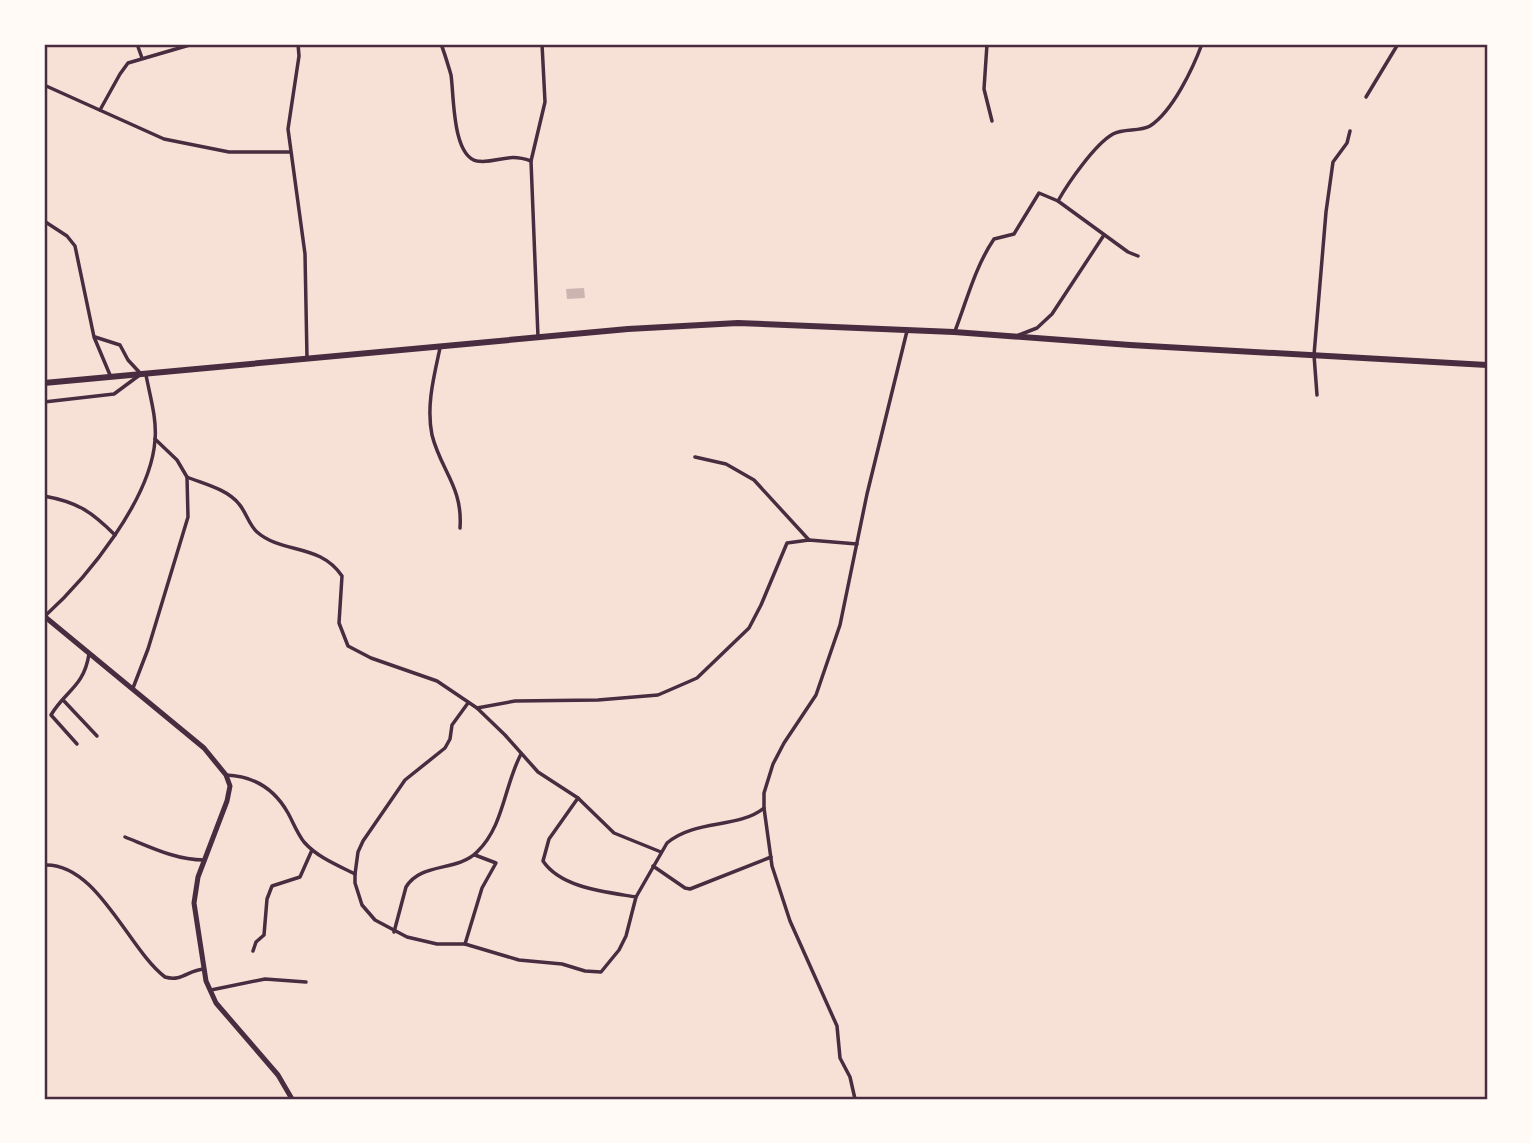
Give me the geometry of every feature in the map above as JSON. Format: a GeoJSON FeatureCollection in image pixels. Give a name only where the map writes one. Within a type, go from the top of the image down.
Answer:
{"type":"FeatureCollection","features":[{"type":"Feature","properties":{"kind":"highway"},"geometry":{"type":"LineString","coordinates":[[44,383],[628,329],[738,323],[954,332],[1010,338],[1487,365]]}},
{"type":"Feature","properties":{"kind":"main road"},"geometry":{"type":"LineString","coordinates":[[44,616],[204,748],[226,775],[229,790],[204,860],[194,903],[204,968],[209,990],[239,1032],[278,1074],[292,1099]]}},
{"type":"Feature","properties":{"kind":"street"},"geometry":{"type":"LineString","coordinates":[[137,44],[142,58]]}},
{"type":"Feature","properties":{"kind":"street"},"geometry":{"type":"LineString","coordinates":[[100,110],[124,67],[142,58],[193,44]]}},
{"type":"Feature","properties":{"kind":"street"},"geometry":{"type":"LineString","coordinates":[[298,44],[299,57],[288,129],[306,254],[307,358]]}},
{"type":"Feature","properties":{"kind":"street"},"geometry":{"type":"LineString","coordinates":[[441,44],[453,87],[456,131],[471,157],[480,161],[516,156],[531,161]]}},
{"type":"Feature","properties":{"kind":"street"},"geometry":{"type":"LineString","coordinates":[[538,339],[531,161],[545,102],[542,44]]}},
{"type":"Feature","properties":{"kind":"street"},"geometry":{"type":"LineString","coordinates":[[987,44],[984,89],[992,121]]}},
{"type":"Feature","properties":{"kind":"street"},"geometry":{"type":"LineString","coordinates":[[1058,201],[1077,171],[1111,135],[1147,127],[1158,117],[1186,80],[1202,44]]}},
{"type":"Feature","properties":{"kind":"street"},"geometry":{"type":"LineString","coordinates":[[1366,97],[1398,44]]}},
{"type":"Feature","properties":{"kind":"street"},"geometry":{"type":"LineString","coordinates":[[44,85],[152,135],[205,149],[229,152],[290,152]]}},
{"type":"Feature","properties":{"kind":"street"},"geometry":{"type":"LineString","coordinates":[[1317,395],[1314,355],[1318,290],[1331,171],[1334,159],[1347,143],[1350,131]]}},
{"type":"Feature","properties":{"kind":"street"},"geometry":{"type":"LineString","coordinates":[[954,332],[972,281],[994,239],[1014,234],[1037,194],[1042,193],[1058,201],[1128,252],[1138,256]]}},
{"type":"Feature","properties":{"kind":"street"},"geometry":{"type":"LineString","coordinates":[[44,221],[67,236],[75,246],[94,337],[111,377]]}},
{"type":"Feature","properties":{"kind":"street"},"geometry":{"type":"LineString","coordinates":[[1010,338],[1037,328],[1047,320],[1104,234]]}},
{"type":"Feature","properties":{"kind":"street"},"geometry":{"type":"LineString","coordinates":[[855,1099],[850,1077],[840,1058],[837,1026],[790,920],[771,858],[764,808],[765,786],[784,743],[812,703],[840,625],[906,331]]}},
{"type":"Feature","properties":{"kind":"street"},"geometry":{"type":"LineString","coordinates":[[44,616],[115,535],[145,483],[155,439],[143,373],[128,360],[120,345],[94,337]]}},
{"type":"Feature","properties":{"kind":"street"},"geometry":{"type":"LineString","coordinates":[[440,346],[430,417],[437,449],[456,488],[460,503],[460,528]]}},
{"type":"Feature","properties":{"kind":"street"},"geometry":{"type":"LineString","coordinates":[[44,402],[114,394],[143,373]]}},
{"type":"Feature","properties":{"kind":"street"},"geometry":{"type":"LineString","coordinates":[[133,688],[148,649],[186,525],[189,503],[187,477],[167,448],[155,439]]}},
{"type":"Feature","properties":{"kind":"street"},"geometry":{"type":"LineString","coordinates":[[695,457],[726,464],[754,480],[809,540]]}},
{"type":"Feature","properties":{"kind":"street"},"geometry":{"type":"LineString","coordinates":[[187,477],[232,497],[244,510],[257,532],[279,543],[320,556],[336,568],[342,576],[339,623],[348,646],[371,658],[427,677],[477,708],[538,772],[578,798],[620,836],[661,852]]}},
{"type":"Feature","properties":{"kind":"street"},"geometry":{"type":"LineString","coordinates":[[44,496],[69,501],[84,509],[100,519],[115,535]]}},
{"type":"Feature","properties":{"kind":"street"},"geometry":{"type":"LineString","coordinates":[[477,708],[515,701],[598,700],[658,695],[677,688],[697,678],[749,628],[787,543],[809,540],[857,544]]}},
{"type":"Feature","properties":{"kind":"street"},"geometry":{"type":"LineString","coordinates":[[77,744],[51,718],[52,713],[64,701],[87,668],[89,654]]}},
{"type":"Feature","properties":{"kind":"street"},"geometry":{"type":"LineString","coordinates":[[64,701],[97,736]]}},
{"type":"Feature","properties":{"kind":"street"},"geometry":{"type":"LineString","coordinates":[[468,703],[452,725],[450,739],[444,748],[405,780],[375,822],[358,852],[355,874],[362,905],[375,920],[394,932],[436,944],[465,944],[519,960],[562,964],[585,971],[601,972],[619,950],[626,936],[636,897],[661,852],[675,837],[709,824],[746,818],[764,808]]}},
{"type":"Feature","properties":{"kind":"street"},"geometry":{"type":"LineString","coordinates":[[394,932],[410,880],[423,872],[459,864],[475,855],[487,839],[500,814],[512,771],[521,754]]}},
{"type":"Feature","properties":{"kind":"street"},"geometry":{"type":"LineString","coordinates":[[226,775],[245,776],[274,793],[312,850],[355,874]]}},
{"type":"Feature","properties":{"kind":"street"},"geometry":{"type":"LineString","coordinates":[[578,798],[549,839],[543,861],[551,871],[564,878],[598,890],[636,897]]}},
{"type":"Feature","properties":{"kind":"street"},"geometry":{"type":"LineString","coordinates":[[125,837],[191,860],[204,860]]}},
{"type":"Feature","properties":{"kind":"street"},"geometry":{"type":"LineString","coordinates":[[253,951],[256,942],[264,935],[267,899],[272,886],[300,877],[312,850]]}},
{"type":"Feature","properties":{"kind":"street"},"geometry":{"type":"LineString","coordinates":[[465,944],[482,888],[496,863],[475,855]]}},
{"type":"Feature","properties":{"kind":"street"},"geometry":{"type":"LineString","coordinates":[[653,866],[690,889],[771,858]]}},
{"type":"Feature","properties":{"kind":"street"},"geometry":{"type":"LineString","coordinates":[[44,865],[63,868],[86,882],[133,943],[165,977],[178,979],[204,968]]}},
{"type":"Feature","properties":{"kind":"street"},"geometry":{"type":"LineString","coordinates":[[209,990],[265,979],[306,982]]}},
{"type":"Feature","properties":{"kind":"building"},"geometry":{"type":"Polygon","coordinates":[[[584,288],[585,298],[567,299],[566,289],[584,288]]]}}]}
